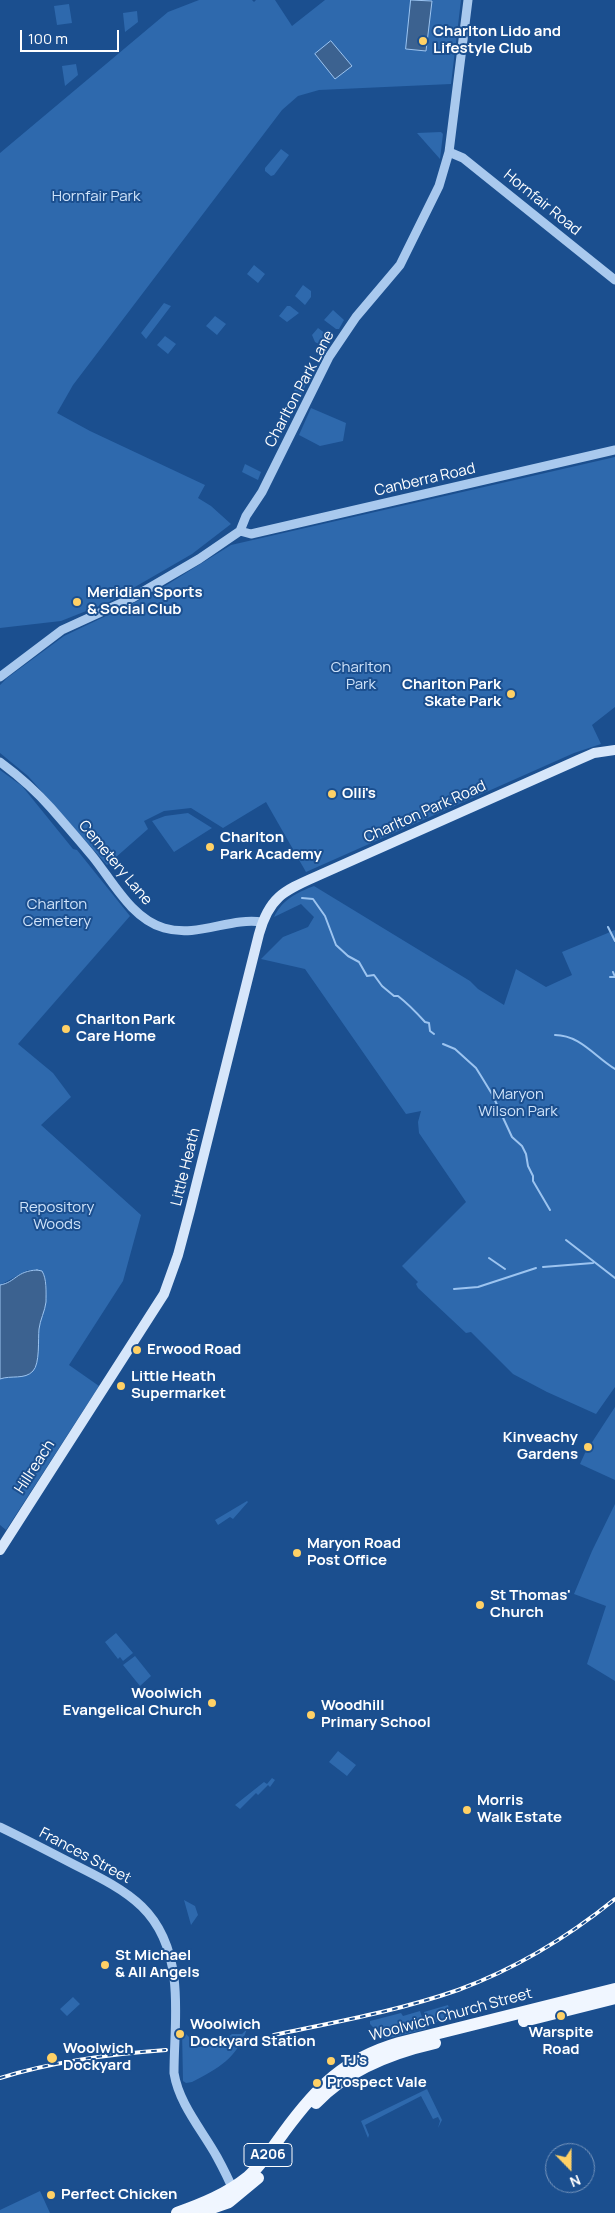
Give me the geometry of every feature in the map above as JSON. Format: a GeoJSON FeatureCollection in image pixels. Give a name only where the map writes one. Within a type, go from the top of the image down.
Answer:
{"type":"FeatureCollection","features":[{"type":"Feature","properties":{"kind":"main road","name":"Charlton Park Road"},"geometry":{"type":"LineString","coordinates":[[262,922],[272,903],[289,889],[594,753],[615,750]]}},
{"type":"Feature","properties":{"kind":"main road","name":"Little Heath"},"geometry":{"type":"LineString","coordinates":[[96,1401],[159,1304],[168,1282],[190,1210],[262,922]]}},
{"type":"Feature","properties":{"kind":"main road","name":"Hillreach"},"geometry":{"type":"LineString","coordinates":[[0,1550],[96,1401]]}},
{"type":"Feature","properties":{"kind":"main road","name":"Woolwich Church Street"},"geometry":{"type":"LineString","coordinates":[[198,2213],[223,2205],[257,2168],[321,2086],[333,2075],[361,2057],[399,2043],[615,1989]]}},
{"type":"Feature","properties":{"kind":"main road","name":"Woolwich Church Street"},"geometry":{"type":"LineString","coordinates":[[177,2213],[235,2192],[265,2170],[321,2098],[353,2073],[398,2054],[430,2044],[615,1998]]}},
{"type":"Feature","properties":{"kind":"street","name":"Charlton Park Lane"},"geometry":{"type":"LineString","coordinates":[[0,677],[62,630],[145,591],[199,559],[240,531],[246,516],[262,492],[329,357],[356,317],[391,277],[406,255],[436,192],[449,152],[468,0]]}},
{"type":"Feature","properties":{"kind":"street","name":"Hornfair Road"},"geometry":{"type":"LineString","coordinates":[[449,152],[464,158],[615,280]]}},
{"type":"Feature","properties":{"kind":"street","name":"Canberra Road"},"geometry":{"type":"LineString","coordinates":[[240,531],[251,534],[615,450]]}},
{"type":"Feature","properties":{"kind":"street","name":"Cemetery Lane"},"geometry":{"type":"LineString","coordinates":[[0,762],[28,783],[92,856],[135,911],[154,924],[177,931],[190,931],[238,923],[262,922]]}},
{"type":"Feature","properties":{"kind":"street","name":"Frances Street"},"geometry":{"type":"LineString","coordinates":[[0,1827],[121,1889],[142,1906],[159,1929],[168,1950],[174,1978],[174,2073],[176,2082],[190,2113],[217,2157],[235,2192]]}},
{"type":"Feature","properties":{"kind":"green space","name":"Hornfair Park"},"geometry":{"type":"Polygon","coordinates":[[[199,0],[252,0],[254,2],[256,0],[275,0],[292,26],[325,0],[461,0],[451,84],[319,90],[298,96],[282,110],[73,385],[57,413],[90,431],[205,485],[198,498],[211,506],[231,524],[192,554],[109,602],[61,621],[0,628],[0,153],[168,12],[199,0]]]}},
{"type":"Feature","properties":{"kind":"green space"},"geometry":{"type":"Polygon","coordinates":[[[69,4],[72,23],[57,25],[54,6],[69,4]]]}},
{"type":"Feature","properties":{"kind":"green space"},"geometry":{"type":"Polygon","coordinates":[[[137,11],[138,22],[125,32],[123,13],[137,11]]]}},
{"type":"Feature","properties":{"kind":"green space"},"geometry":{"type":"Polygon","coordinates":[[[76,64],[78,75],[65,86],[62,66],[76,64]]]}},
{"type":"Feature","properties":{"kind":"green space"},"geometry":{"type":"Polygon","coordinates":[[[441,132],[443,134],[440,159],[417,133],[441,132]]]}},
{"type":"Feature","properties":{"kind":"green space"},"geometry":{"type":"Polygon","coordinates":[[[281,149],[289,155],[274,175],[271,176],[265,171],[265,168],[281,149]]]}},
{"type":"Feature","properties":{"kind":"green space"},"geometry":{"type":"Polygon","coordinates":[[[254,265],[265,274],[258,283],[247,274],[254,265]]]}},
{"type":"Feature","properties":{"kind":"green space"},"geometry":{"type":"Polygon","coordinates":[[[303,285],[311,291],[311,297],[305,305],[295,296],[303,285]]]}},
{"type":"Feature","properties":{"kind":"green space"},"geometry":{"type":"Polygon","coordinates":[[[164,303],[171,306],[146,339],[141,333],[164,303]]]}},
{"type":"Feature","properties":{"kind":"green space"},"geometry":{"type":"Polygon","coordinates":[[[287,306],[290,306],[299,313],[287,322],[279,316],[287,306]]]}},
{"type":"Feature","properties":{"kind":"green space"},"geometry":{"type":"Polygon","coordinates":[[[333,310],[344,320],[339,329],[336,329],[324,320],[333,310]]]}},
{"type":"Feature","properties":{"kind":"green space"},"geometry":{"type":"Polygon","coordinates":[[[215,316],[226,324],[217,335],[206,326],[215,316]]]}},
{"type":"Feature","properties":{"kind":"green space"},"geometry":{"type":"Polygon","coordinates":[[[318,328],[330,337],[326,348],[315,342],[312,335],[318,328]]]}},
{"type":"Feature","properties":{"kind":"green space"},"geometry":{"type":"Polygon","coordinates":[[[165,336],[176,344],[168,354],[157,345],[165,336]]]}},
{"type":"Feature","properties":{"kind":"green space"},"geometry":{"type":"Polygon","coordinates":[[[303,373],[310,376],[288,423],[280,420],[303,373]]]}},
{"type":"Feature","properties":{"kind":"green space"},"geometry":{"type":"Polygon","coordinates":[[[311,408],[346,423],[343,441],[320,446],[299,435],[311,408]]]}},
{"type":"Feature","properties":{"kind":"green space","name":"Charlton Park"},"geometry":{"type":"Polygon","coordinates":[[[615,457],[615,707],[592,725],[601,744],[574,753],[306,872],[266,802],[223,828],[191,808],[164,811],[144,821],[148,829],[107,865],[28,776],[0,753],[0,685],[7,678],[64,636],[152,594],[231,545],[615,457]]]}},
{"type":"Feature","properties":{"kind":"green space"},"geometry":{"type":"Polygon","coordinates":[[[245,464],[261,472],[258,480],[242,472],[245,464]]]}},
{"type":"Feature","properties":{"kind":"green space","name":"Repository Woods"},"geometry":{"type":"Polygon","coordinates":[[[0,770],[22,786],[130,916],[18,1044],[53,1073],[71,1097],[41,1125],[141,1215],[123,1281],[69,1365],[99,1386],[6,1530],[0,1525],[0,1379],[25,1375],[36,1366],[37,1341],[46,1284],[42,1271],[28,1270],[0,1285],[0,770]]]}},
{"type":"Feature","properties":{"kind":"green space"},"geometry":{"type":"Polygon","coordinates":[[[188,813],[212,828],[174,852],[152,821],[165,816],[188,813]]]}},
{"type":"Feature","properties":{"kind":"green space","name":"Maryon Wilson Park"},"geometry":{"type":"Polygon","coordinates":[[[314,886],[470,981],[478,989],[504,1005],[516,969],[546,987],[572,975],[562,952],[615,930],[615,1387],[596,1414],[513,1374],[471,1332],[466,1333],[418,1288],[416,1284],[418,1282],[402,1266],[466,1202],[419,1133],[418,1122],[421,1111],[406,1114],[305,969],[261,959],[283,937],[308,927],[314,917],[301,904],[274,917],[291,897],[314,886]]]}},
{"type":"Feature","properties":{"kind":"green space"},"geometry":{"type":"Polygon","coordinates":[[[615,1407],[615,1480],[580,1464],[615,1407]]]}},
{"type":"Feature","properties":{"kind":"green space"},"geometry":{"type":"Polygon","coordinates":[[[247,1501],[233,1519],[230,1517],[218,1525],[215,1520],[247,1501]]]}},
{"type":"Feature","properties":{"kind":"green space"},"geometry":{"type":"Polygon","coordinates":[[[615,1504],[615,1681],[587,1664],[606,1606],[574,1594],[615,1504]]]}},
{"type":"Feature","properties":{"kind":"green space"},"geometry":{"type":"Polygon","coordinates":[[[116,1633],[133,1653],[123,1661],[120,1657],[118,1659],[105,1642],[116,1633]]]}},
{"type":"Feature","properties":{"kind":"green space"},"geometry":{"type":"Polygon","coordinates":[[[135,1656],[151,1676],[140,1686],[123,1665],[135,1656]]]}},
{"type":"Feature","properties":{"kind":"green space"},"geometry":{"type":"Polygon","coordinates":[[[338,1751],[356,1765],[347,1776],[329,1762],[338,1751]]]}},
{"type":"Feature","properties":{"kind":"green space"},"geometry":{"type":"Polygon","coordinates":[[[272,1778],[275,1780],[270,1787],[268,1785],[258,1795],[256,1793],[240,1809],[235,1805],[264,1782],[267,1784],[272,1778]]]}},
{"type":"Feature","properties":{"kind":"green space"},"geometry":{"type":"Polygon","coordinates":[[[184,1900],[195,1906],[198,1915],[191,1925],[184,1900]]]}},
{"type":"Feature","properties":{"kind":"green space"},"geometry":{"type":"Polygon","coordinates":[[[73,1997],[80,2004],[67,2016],[60,2009],[73,1997]]]}},
{"type":"Feature","properties":{"kind":"green space"},"geometry":{"type":"Polygon","coordinates":[[[448,2005],[452,2017],[428,2025],[424,2012],[448,2005]]]}},
{"type":"Feature","properties":{"kind":"green space"},"geometry":{"type":"Polygon","coordinates":[[[420,2011],[426,2029],[385,2039],[370,2024],[370,2021],[401,2013],[403,2016],[420,2011]]]}},
{"type":"Feature","properties":{"kind":"green space"},"geometry":{"type":"Polygon","coordinates":[[[247,2029],[238,2048],[225,2062],[192,2082],[186,2083],[183,2081],[182,2030],[199,2047],[217,2045],[232,2034],[242,2034],[247,2029]]]}},
{"type":"Feature","properties":{"kind":"green space"},"geometry":{"type":"Polygon","coordinates":[[[427,2089],[442,2120],[438,2128],[440,2121],[438,2117],[433,2119],[421,2096],[365,2125],[369,2135],[368,2138],[361,2121],[427,2089]]]}},
{"type":"Feature","properties":{"kind":"green space"},"geometry":{"type":"Polygon","coordinates":[[[40,2191],[50,2213],[0,2213],[0,2210],[40,2191]]]}},
{"type":"Feature","properties":{"kind":"shaded area"},"geometry":{"type":"Polygon","coordinates":[[[411,0],[432,1],[426,51],[406,49],[411,0]]]}},
{"type":"Feature","properties":{"kind":"shaded area"},"geometry":{"type":"Polygon","coordinates":[[[331,41],[352,66],[335,79],[315,54],[331,41]]]}},
{"type":"Feature","properties":{"kind":"shaded area"},"geometry":{"type":"Polygon","coordinates":[[[37,1270],[42,1271],[45,1278],[46,1302],[40,1326],[37,1363],[30,1374],[0,1379],[0,1285],[10,1282],[20,1274],[37,1270]]]}},
{"type":"Feature","properties":{"kind":"waterway"},"geometry":{"type":"LineString","coordinates":[[302,898],[313,899],[325,916],[336,945],[348,956],[359,962],[367,976],[374,975],[382,986],[394,996],[398,996],[425,1022],[429,1023],[430,1031],[434,1034]]}},
{"type":"Feature","properties":{"kind":"waterway"},"geometry":{"type":"LineString","coordinates":[[608,927],[615,941]]}},
{"type":"Feature","properties":{"kind":"waterway"},"geometry":{"type":"LineString","coordinates":[[610,977],[615,977],[613,972]]}},
{"type":"Feature","properties":{"kind":"waterway"},"geometry":{"type":"LineString","coordinates":[[555,1035],[564,1036],[580,1043],[615,1069]]}},
{"type":"Feature","properties":{"kind":"waterway"},"geometry":{"type":"LineString","coordinates":[[443,1044],[455,1049],[476,1068],[492,1094],[512,1137],[522,1146],[533,1181],[550,1210]]}},
{"type":"Feature","properties":{"kind":"waterway"},"geometry":{"type":"LineString","coordinates":[[566,1240],[615,1278]]}},
{"type":"Feature","properties":{"kind":"waterway"},"geometry":{"type":"LineString","coordinates":[[489,1258],[505,1269]]}},
{"type":"Feature","properties":{"kind":"waterway"},"geometry":{"type":"LineString","coordinates":[[543,1267],[593,1263]]}},
{"type":"Feature","properties":{"kind":"waterway"},"geometry":{"type":"LineString","coordinates":[[454,1289],[478,1287],[536,1268]]}},
{"type":"Feature","properties":{"kind":"railway"},"geometry":{"type":"LineString","coordinates":[[274,2035],[390,2010],[479,1982],[520,1962],[560,1939],[615,1899]]}},
{"type":"Feature","properties":{"kind":"railway"},"geometry":{"type":"LineString","coordinates":[[0,2078],[82,2059],[166,2050]]}},
{"type":"Feature","properties":{"kind":"place","name":"Charlton Lido and Lifestyle Club"},"geometry":{"type":"Point","coordinates":[423,41]}},
{"type":"Feature","properties":{"kind":"place","name":"Meridian Sports & Social Club"},"geometry":{"type":"Point","coordinates":[77,602]}},
{"type":"Feature","properties":{"kind":"place","name":"Charlton Park Skate Park"},"geometry":{"type":"Point","coordinates":[511,694]}},
{"type":"Feature","properties":{"kind":"place","name":"Olli's"},"geometry":{"type":"Point","coordinates":[332,794]}},
{"type":"Feature","properties":{"kind":"place","name":"Charlton Park Academy"},"geometry":{"type":"Point","coordinates":[210,847]}},
{"type":"Feature","properties":{"kind":"place","name":"Charlton Park Care Home"},"geometry":{"type":"Point","coordinates":[66,1029]}},
{"type":"Feature","properties":{"kind":"place","name":"Erwood Road"},"geometry":{"type":"Point","coordinates":[137,1350]}},
{"type":"Feature","properties":{"kind":"place","name":"Little Heath Supermarket"},"geometry":{"type":"Point","coordinates":[121,1386]}},
{"type":"Feature","properties":{"kind":"place","name":"Kinveachy Gardens"},"geometry":{"type":"Point","coordinates":[588,1447]}},
{"type":"Feature","properties":{"kind":"place","name":"Maryon Road Post Office"},"geometry":{"type":"Point","coordinates":[297,1553]}},
{"type":"Feature","properties":{"kind":"place","name":"St Thomas' Church"},"geometry":{"type":"Point","coordinates":[480,1605]}},
{"type":"Feature","properties":{"kind":"place","name":"Woolwich Evangelical Church"},"geometry":{"type":"Point","coordinates":[212,1703]}},
{"type":"Feature","properties":{"kind":"place","name":"Woodhill Primary School"},"geometry":{"type":"Point","coordinates":[311,1715]}},
{"type":"Feature","properties":{"kind":"place","name":"Morris Walk Estate"},"geometry":{"type":"Point","coordinates":[467,1810]}},
{"type":"Feature","properties":{"kind":"place","name":"St Michael & All Angels"},"geometry":{"type":"Point","coordinates":[105,1965]}},
{"type":"Feature","properties":{"kind":"place","name":"Warspite Road"},"geometry":{"type":"Point","coordinates":[561,2016]}},
{"type":"Feature","properties":{"kind":"place","name":"Woolwich Dockyard Station"},"geometry":{"type":"Point","coordinates":[180,2034]}},
{"type":"Feature","properties":{"kind":"place","name":"Woolwich Dockyard"},"geometry":{"type":"Point","coordinates":[52,2058]}},
{"type":"Feature","properties":{"kind":"place","name":"TJ's"},"geometry":{"type":"Point","coordinates":[331,2061]}},
{"type":"Feature","properties":{"kind":"place","name":"Prospect Vale"},"geometry":{"type":"Point","coordinates":[317,2083]}},
{"type":"Feature","properties":{"kind":"place","name":"Perfect Chicken"},"geometry":{"type":"Point","coordinates":[51,2195]}},
{"type":"Feature","properties":{"kind":"park label","name":"Charlton Cemetery"},"geometry":{"type":"Point","coordinates":[57,914]}}]}
